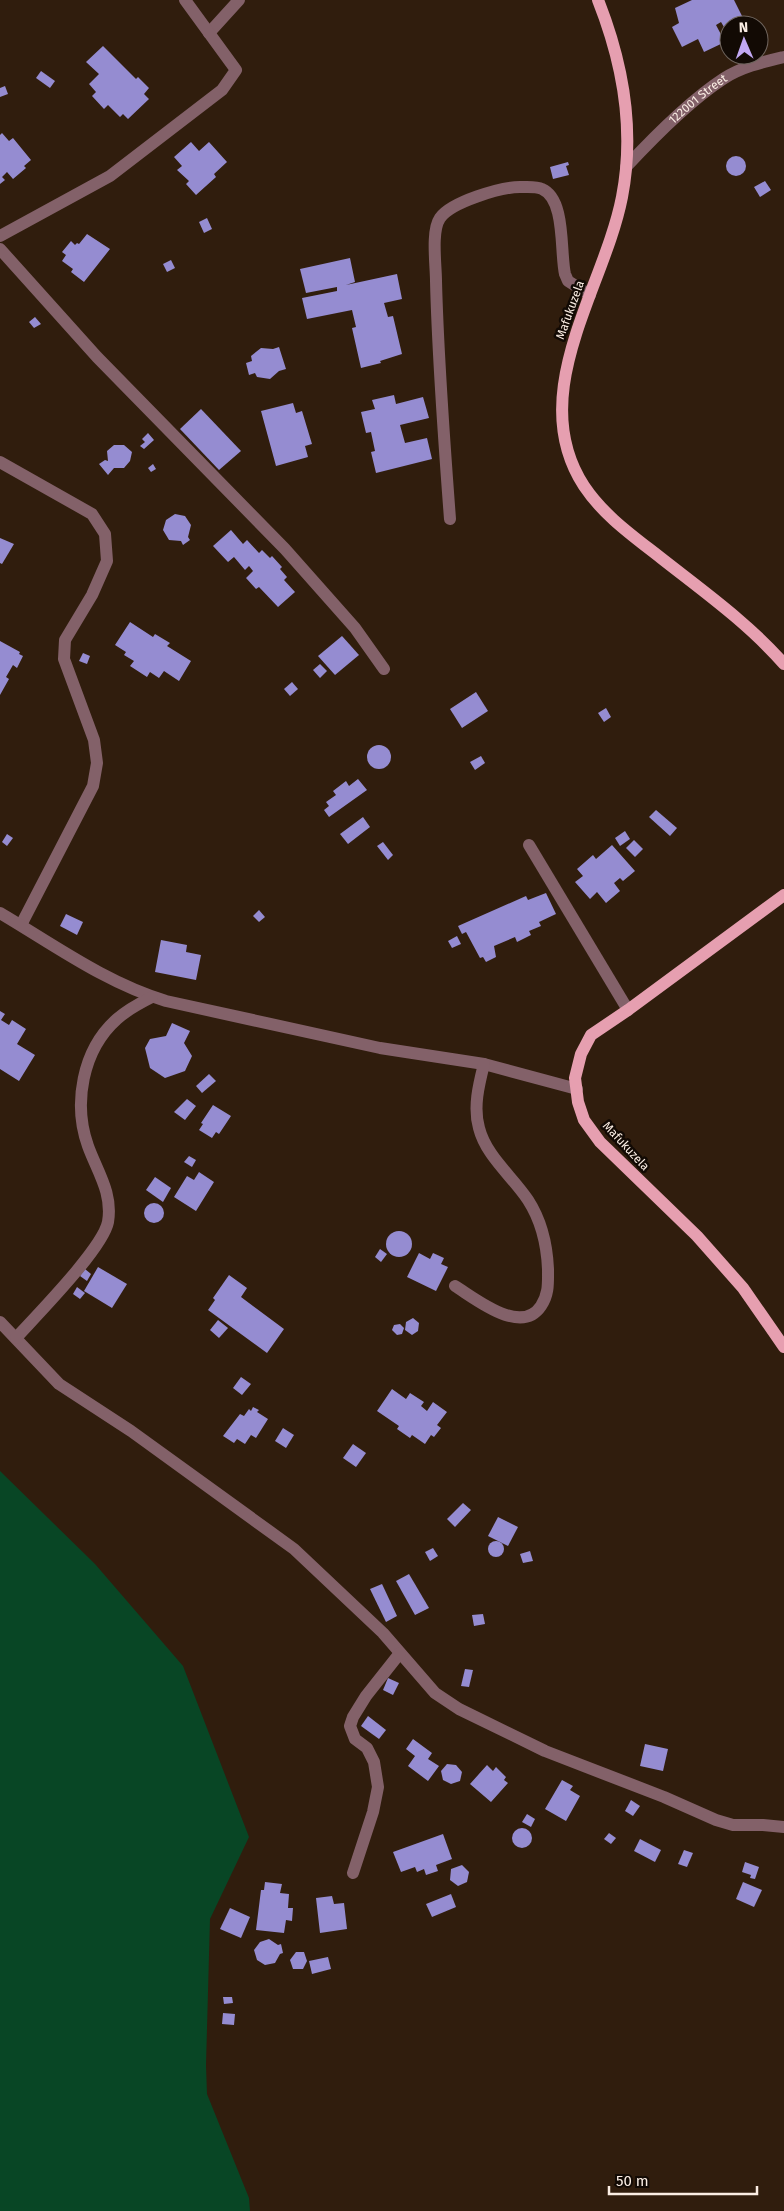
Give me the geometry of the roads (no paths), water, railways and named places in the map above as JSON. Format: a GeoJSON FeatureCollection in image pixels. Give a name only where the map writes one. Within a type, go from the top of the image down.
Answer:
{"type":"FeatureCollection","features":[{"type":"Feature","properties":{"kind":"main road","name":"Mafukuzela"},"geometry":{"type":"LineString","coordinates":[[598,0],[611,34],[621,73],[628,123],[626,167],[622,198],[604,258],[572,341],[563,388],[563,415],[567,443],[574,466],[584,486],[618,525],[727,609],[784,664]]}},
{"type":"Feature","properties":{"kind":"main road","name":"Mafukuzela"},"geometry":{"type":"LineString","coordinates":[[784,894],[628,1010],[591,1035],[581,1054],[575,1078],[578,1102],[584,1120],[600,1142],[697,1236],[743,1288],[784,1348]]}},
{"type":"Feature","properties":{"kind":"street"},"geometry":{"type":"LineString","coordinates":[[0,236],[110,176],[222,90],[236,70],[227,55],[185,0]]}},
{"type":"Feature","properties":{"kind":"street"},"geometry":{"type":"LineString","coordinates":[[209,33],[239,0]]}},
{"type":"Feature","properties":{"kind":"street","name":"122001 Street"},"geometry":{"type":"LineString","coordinates":[[626,167],[646,145],[723,79],[745,68],[784,57]]}},
{"type":"Feature","properties":{"kind":"street"},"geometry":{"type":"LineString","coordinates":[[450,519],[438,365],[436,240],[439,219],[451,208],[484,195],[516,187],[541,189],[553,199],[560,218],[565,274],[568,281],[590,295]]}},
{"type":"Feature","properties":{"kind":"street"},"geometry":{"type":"LineString","coordinates":[[0,249],[104,364],[285,549],[355,628],[384,669]]}},
{"type":"Feature","properties":{"kind":"street"},"geometry":{"type":"LineString","coordinates":[[0,462],[92,514],[105,534],[107,561],[92,595],[65,640],[64,659],[94,740],[97,763],[93,786],[21,925]]}},
{"type":"Feature","properties":{"kind":"street"},"geometry":{"type":"LineString","coordinates":[[529,845],[628,1010]]}},
{"type":"Feature","properties":{"kind":"street"},"geometry":{"type":"LineString","coordinates":[[0,913],[113,980],[152,997],[380,1048],[484,1064],[577,1089]]}},
{"type":"Feature","properties":{"kind":"street"},"geometry":{"type":"LineString","coordinates":[[16,1338],[90,1254],[108,1223],[109,1206],[105,1182],[87,1144],[79,1104],[85,1070],[99,1040],[116,1020],[137,1004],[152,997]]}},
{"type":"Feature","properties":{"kind":"street"},"geometry":{"type":"LineString","coordinates":[[454,1286],[507,1317],[521,1317],[536,1313],[546,1298],[548,1286],[543,1235],[528,1201],[485,1144],[478,1128],[478,1089],[484,1064]]}},
{"type":"Feature","properties":{"kind":"street"},"geometry":{"type":"LineString","coordinates":[[0,1322],[59,1384],[131,1430],[294,1549],[384,1633],[435,1693],[459,1710],[520,1740],[664,1797],[716,1820],[734,1825],[763,1824],[784,1827]]}},
{"type":"Feature","properties":{"kind":"street"},"geometry":{"type":"LineString","coordinates":[[353,1873],[378,1787],[374,1762],[367,1748],[355,1739],[350,1726],[353,1717],[366,1696],[400,1653]]}}]}
